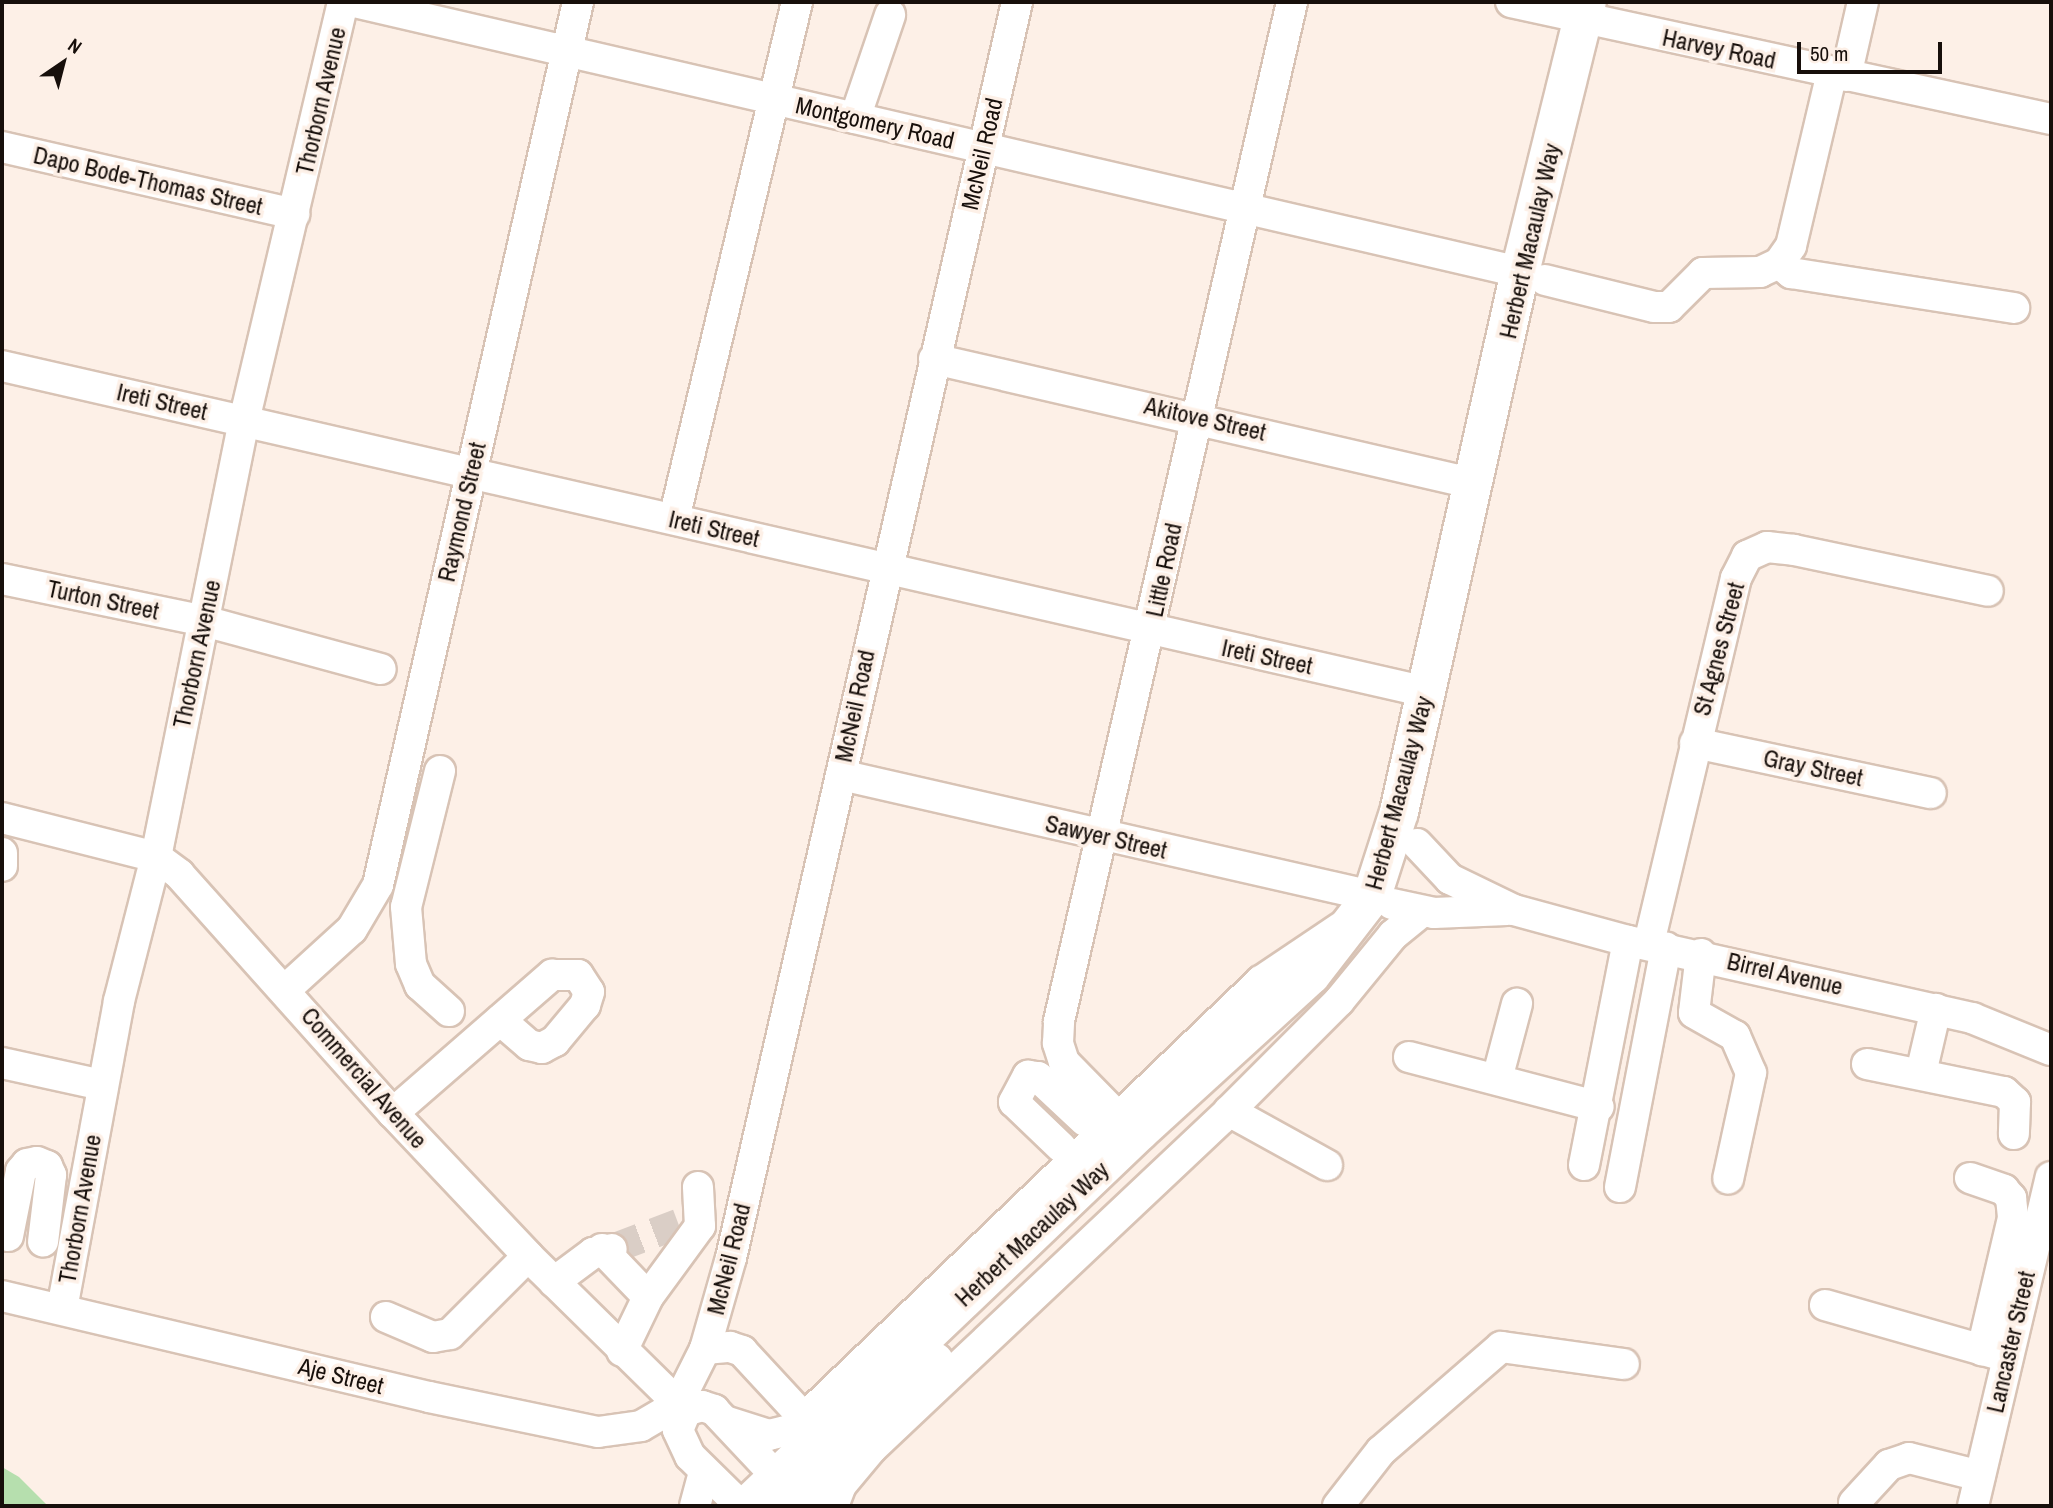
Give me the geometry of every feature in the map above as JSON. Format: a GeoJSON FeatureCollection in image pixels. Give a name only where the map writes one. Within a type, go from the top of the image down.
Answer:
{"type":"FeatureCollection","features":[{"type":"Feature","properties":{"kind":"highway","name":"Herbert Macaulay Way"},"geometry":{"type":"LineString","coordinates":[[1387,913],[1399,812],[1475,484],[1532,276],[1598,12]]}},
{"type":"Feature","properties":{"kind":"highway","name":"Herbert Macaulay Way"},"geometry":{"type":"LineString","coordinates":[[747,1506],[802,1499],[1140,1131],[1311,975],[1387,913],[1417,844],[1532,276]]}},
{"type":"Feature","properties":{"kind":"street","name":"Thorborn Avenue"},"geometry":{"type":"LineString","coordinates":[[62,1309],[102,1085],[156,857],[244,421],[344,2]]}},
{"type":"Feature","properties":{"kind":"street","name":"Montgomery Road"},"geometry":{"type":"LineString","coordinates":[[354,2],[565,54],[1244,207],[1654,307],[1669,307],[1703,273],[1760,272],[1779,263]]}},
{"type":"Feature","properties":{"kind":"street","name":"Raymond Street"},"geometry":{"type":"LineString","coordinates":[[286,989],[352,929],[370,904],[401,790],[578,2]]}},
{"type":"Feature","properties":{"kind":"street"},"geometry":{"type":"LineString","coordinates":[[674,520],[797,2]]}},
{"type":"Feature","properties":{"kind":"street","name":"McNeil Road"},"geometry":{"type":"LineString","coordinates":[[681,1408],[705,1349],[731,1258],[1017,2]]}},
{"type":"Feature","properties":{"kind":"street","name":"Little Road"},"geometry":{"type":"LineString","coordinates":[[1103,1123],[1089,1072],[1064,1062],[1058,1043],[1059,1021],[1152,631],[1197,417],[1292,2]]}},
{"type":"Feature","properties":{"kind":"street","name":"Harvey Road"},"geometry":{"type":"LineString","coordinates":[[1511,2],[1598,12],[1839,75],[2051,118]]}},
{"type":"Feature","properties":{"kind":"street"},"geometry":{"type":"LineString","coordinates":[[1863,2],[1839,75],[1791,246],[1779,263],[1791,273],[2014,308]]}},
{"type":"Feature","properties":{"kind":"street"},"geometry":{"type":"LineString","coordinates":[[855,118],[890,15]]}},
{"type":"Feature","properties":{"kind":"street","name":"Dapo Bode-Thomas Street"},"geometry":{"type":"LineString","coordinates":[[2,147],[294,214]]}},
{"type":"Feature","properties":{"kind":"street","name":"Akitove Street"},"geometry":{"type":"LineString","coordinates":[[934,359],[1197,417],[1475,484]]}},
{"type":"Feature","properties":{"kind":"street","name":"Ireti Street"},"geometry":{"type":"LineString","coordinates":[[2,366],[472,471],[1152,631],[1427,692]]}},
{"type":"Feature","properties":{"kind":"street","name":"St Agnes Street"},"geometry":{"type":"LineString","coordinates":[[1648,944],[1736,578],[1747,556],[1767,547],[1794,550],[1988,592]]}},
{"type":"Feature","properties":{"kind":"street","name":"Turton Street"},"geometry":{"type":"LineString","coordinates":[[2,579],[204,621],[381,669]]}},
{"type":"Feature","properties":{"kind":"street","name":"Gray Street"},"geometry":{"type":"LineString","coordinates":[[1695,743],[1931,793]]}},
{"type":"Feature","properties":{"kind":"street"},"geometry":{"type":"LineString","coordinates":[[440,771],[406,907],[411,964],[421,985],[449,1011]]}},
{"type":"Feature","properties":{"kind":"street","name":"Sawyer Street"},"geometry":{"type":"LineString","coordinates":[[841,775],[1103,836],[1387,913],[1514,910]]}},
{"type":"Feature","properties":{"kind":"street","name":"Commercial Avenue"},"geometry":{"type":"LineString","coordinates":[[2,818],[156,857],[179,874],[286,989],[393,1113],[528,1256],[681,1408]]}},
{"type":"Feature","properties":{"kind":"street"},"geometry":{"type":"LineString","coordinates":[[1417,844],[1450,879],[1514,910]]}},
{"type":"Feature","properties":{"kind":"street"},"geometry":{"type":"LineString","coordinates":[[2,855],[2,866]]}},
{"type":"Feature","properties":{"kind":"street"},"geometry":{"type":"LineString","coordinates":[[370,904],[406,907]]}},
{"type":"Feature","properties":{"kind":"street","name":"Birrel Avenue"},"geometry":{"type":"LineString","coordinates":[[1514,910],[1648,944],[1972,1018],[2051,1050]]}},
{"type":"Feature","properties":{"kind":"street"},"geometry":{"type":"LineString","coordinates":[[728,1422],[802,1499],[841,1485],[872,1448],[1229,1111],[1339,1001],[1387,913]]}},
{"type":"Feature","properties":{"kind":"street"},"geometry":{"type":"LineString","coordinates":[[741,1506],[690,1456],[678,1430],[681,1408],[702,1406],[728,1422],[769,1435],[793,1429],[1065,1155],[1271,973],[1387,913]]}},
{"type":"Feature","properties":{"kind":"street"},"geometry":{"type":"LineString","coordinates":[[1584,1165],[1648,944]]}},
{"type":"Feature","properties":{"kind":"street"},"geometry":{"type":"LineString","coordinates":[[1620,1187],[1648,944]]}},
{"type":"Feature","properties":{"kind":"street"},"geometry":{"type":"LineString","coordinates":[[1701,954],[1694,1013],[1735,1036],[1751,1073],[1728,1179]]}},
{"type":"Feature","properties":{"kind":"street"},"geometry":{"type":"LineString","coordinates":[[1497,1079],[1517,1004]]}},
{"type":"Feature","properties":{"kind":"street"},"geometry":{"type":"LineString","coordinates":[[1921,1073],[1936,1009]]}},
{"type":"Feature","properties":{"kind":"street"},"geometry":{"type":"LineString","coordinates":[[393,1113],[500,1020]]}},
{"type":"Feature","properties":{"kind":"street"},"geometry":{"type":"LineString","coordinates":[[1409,1057],[1599,1107]]}},
{"type":"Feature","properties":{"kind":"street"},"geometry":{"type":"LineString","coordinates":[[2,1063],[102,1085]]}},
{"type":"Feature","properties":{"kind":"street"},"geometry":{"type":"LineString","coordinates":[[1867,1064],[2004,1092],[2015,1102],[2014,1134]]}},
{"type":"Feature","properties":{"kind":"street"},"geometry":{"type":"LineString","coordinates":[[1065,1155],[1014,1102],[1028,1076],[1038,1077],[1103,1123]]}},
{"type":"Feature","properties":{"kind":"street"},"geometry":{"type":"LineString","coordinates":[[1229,1111],[1327,1165]]}},
{"type":"Feature","properties":{"kind":"street"},"geometry":{"type":"LineString","coordinates":[[43,1242],[51,1175],[47,1166],[37,1162],[27,1164],[22,1171],[5,1237],[43,1242],[74,1243]]}},
{"type":"Feature","properties":{"kind":"street","name":"Lancaster Street"},"geometry":{"type":"LineString","coordinates":[[1973,1506],[1980,1476],[1994,1353],[2051,1177]]}},
{"type":"Feature","properties":{"kind":"street"},"geometry":{"type":"LineString","coordinates":[[1825,1305],[1994,1353],[2013,1218],[2011,1198],[2004,1190],[1970,1178]]}},
{"type":"Feature","properties":{"kind":"street"},"geometry":{"type":"LineString","coordinates":[[622,1350],[648,1297],[689,1225],[698,1187]]}},
{"type":"Feature","properties":{"kind":"street"},"geometry":{"type":"LineString","coordinates":[[689,1225],[731,1258]]}},
{"type":"Feature","properties":{"kind":"street"},"geometry":{"type":"LineString","coordinates":[[554,1282],[607,1249],[648,1297]]}},
{"type":"Feature","properties":{"kind":"street"},"geometry":{"type":"LineString","coordinates":[[386,1317],[433,1337],[450,1334],[528,1256]]}},
{"type":"Feature","properties":{"kind":"street","name":"Aje Street"},"geometry":{"type":"LineString","coordinates":[[2,1296],[429,1397],[598,1432],[641,1426],[681,1408]]}},
{"type":"Feature","properties":{"kind":"street"},"geometry":{"type":"LineString","coordinates":[[705,1349],[730,1347],[742,1351],[804,1418]]}},
{"type":"Feature","properties":{"kind":"street"},"geometry":{"type":"LineString","coordinates":[[1338,1506],[1381,1451],[1501,1347],[1624,1364]]}},
{"type":"Feature","properties":{"kind":"street"},"geometry":{"type":"LineString","coordinates":[[1854,1503],[1889,1465],[1909,1458],[1980,1476]]}},
{"type":"Feature","properties":{"kind":"street"},"geometry":{"type":"LineString","coordinates":[[695,1506],[704,1472]]}},
{"type":"Feature","properties":{"kind":"green space"},"geometry":{"type":"Polygon","coordinates":[[[2,1467],[19,1477],[48,1506],[2,1506],[2,1467]]]}},
{"type":"Feature","properties":{"kind":"tunnel"},"geometry":{"type":"LineString","coordinates":[[612,1249],[678,1224]]}}]}
